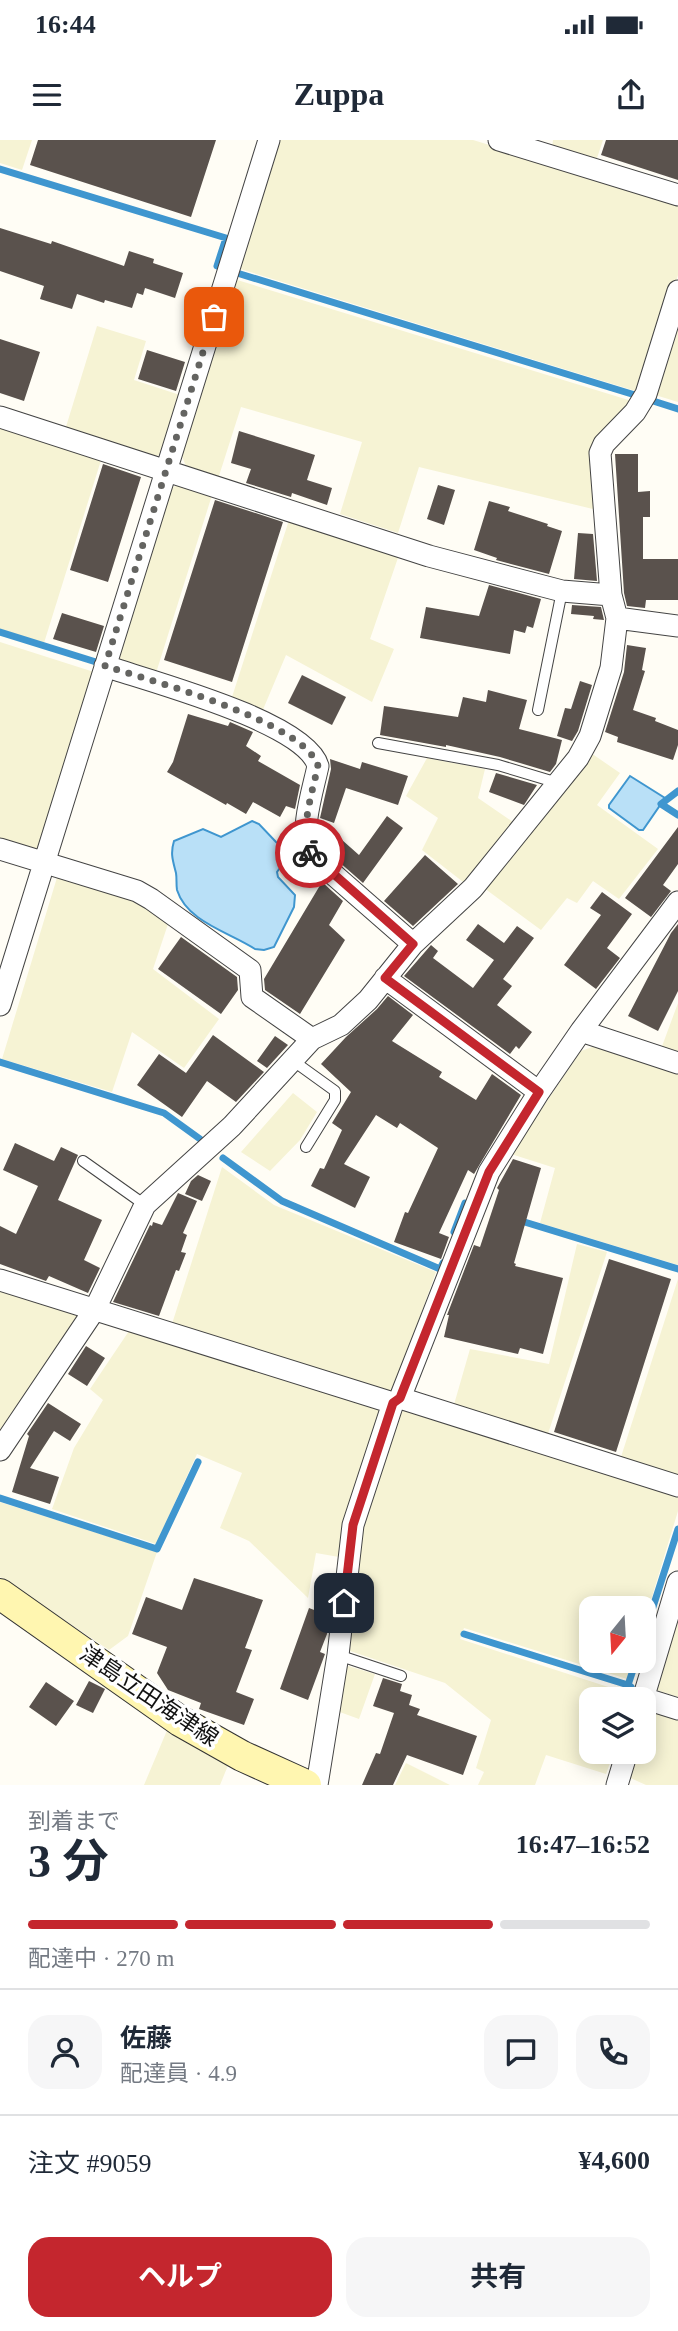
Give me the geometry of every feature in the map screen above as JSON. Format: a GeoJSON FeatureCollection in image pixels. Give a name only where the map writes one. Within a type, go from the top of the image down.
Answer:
{"type":"FeatureCollection","features":[{"type":"Feature","properties":{"kind":"main road","name":"津島立田海津線"},"geometry":{"type":"LineString","coordinates":[[0,1594],[180,1721],[242,1756],[306,1785]]}},
{"type":"Feature","properties":{"kind":"street"},"geometry":{"type":"LineString","coordinates":[[0,1005],[269,140]]}},
{"type":"Feature","properties":{"kind":"street"},"geometry":{"type":"LineString","coordinates":[[499,140],[678,195]]}},
{"type":"Feature","properties":{"kind":"street"},"geometry":{"type":"LineString","coordinates":[[0,1450],[95,1309],[145,1205],[232,1126],[312,1039],[341,1025],[368,1000],[413,944],[472,888],[578,758],[590,736],[611,668],[617,618],[611,595],[600,453],[604,444],[635,412],[646,394],[678,291]]}},
{"type":"Feature","properties":{"kind":"street"},"geometry":{"type":"LineString","coordinates":[[0,417],[429,556],[562,591],[611,595]]}},
{"type":"Feature","properties":{"kind":"street"},"geometry":{"type":"LineString","coordinates":[[617,618],[678,626]]}},
{"type":"Feature","properties":{"kind":"street"},"geometry":{"type":"LineString","coordinates":[[105,666],[247,712],[279,729],[315,757],[318,766],[306,825],[306,845],[310,854],[413,944]]}},
{"type":"Feature","properties":{"kind":"street"},"geometry":{"type":"LineString","coordinates":[[0,849],[137,891],[151,899],[250,970],[252,997],[312,1039]]}},
{"type":"Feature","properties":{"kind":"street"},"geometry":{"type":"LineString","coordinates":[[317,1785],[338,1655],[353,1525],[397,1401],[489,1172],[581,1031],[678,902]]}},
{"type":"Feature","properties":{"kind":"street"},"geometry":{"type":"LineString","coordinates":[[385,978],[539,1092]]}},
{"type":"Feature","properties":{"kind":"street"},"geometry":{"type":"LineString","coordinates":[[581,1031],[678,1062]]}},
{"type":"Feature","properties":{"kind":"street"},"geometry":{"type":"LineString","coordinates":[[0,1280],[678,1486]]}},
{"type":"Feature","properties":{"kind":"street"},"geometry":{"type":"LineString","coordinates":[[647,1687],[678,1582]]}},
{"type":"Feature","properties":{"kind":"street"},"geometry":{"type":"LineString","coordinates":[[656,1703],[678,1709]]}},
{"type":"Feature","properties":{"kind":"street"},"geometry":{"type":"LineString","coordinates":[[617,1785],[623,1764]]}},
{"type":"Feature","properties":{"kind":"lane"},"geometry":{"type":"LineString","coordinates":[[538,710],[562,591]]}},
{"type":"Feature","properties":{"kind":"lane"},"geometry":{"type":"LineString","coordinates":[[378,743],[498,765],[558,783]]}},
{"type":"Feature","properties":{"kind":"lane"},"geometry":{"type":"LineString","coordinates":[[292,1060],[335,1091],[335,1100],[306,1147]]}},
{"type":"Feature","properties":{"kind":"lane"},"geometry":{"type":"LineString","coordinates":[[83,1161],[145,1205]]}},
{"type":"Feature","properties":{"kind":"lane"},"geometry":{"type":"LineString","coordinates":[[338,1655],[401,1676]]}},
{"type":"Feature","properties":{"kind":"shaded area"},"geometry":{"type":"Polygon","coordinates":[[[0,140],[32,140],[22,170],[0,163],[0,140]]]}},
{"type":"Feature","properties":{"kind":"shaded area"},"geometry":{"type":"Polygon","coordinates":[[[277,140],[473,140],[678,203],[678,275],[642,393],[237,268],[277,140]]]}},
{"type":"Feature","properties":{"kind":"shaded area"},"geometry":{"type":"Polygon","coordinates":[[[553,140],[603,140],[596,161],[552,148],[553,140]]]}},
{"type":"Feature","properties":{"kind":"shaded area"},"geometry":{"type":"Polygon","coordinates":[[[234,279],[635,402],[618,423],[597,510],[419,467],[398,533],[340,514],[362,442],[241,407],[218,479],[187,469],[182,456],[234,279]]]}},
{"type":"Feature","properties":{"kind":"shaded area"},"geometry":{"type":"Polygon","coordinates":[[[678,309],[678,402],[652,394],[678,309]]]}},
{"type":"Feature","properties":{"kind":"shaded area"},"geometry":{"type":"Polygon","coordinates":[[[97,326],[146,341],[134,380],[183,396],[165,452],[152,458],[65,430],[97,326]]]}},
{"type":"Feature","properties":{"kind":"shaded area"},"geometry":{"type":"Polygon","coordinates":[[[0,425],[102,457],[44,643],[0,629],[0,425]]]}},
{"type":"Feature","properties":{"kind":"shaded area"},"geometry":{"type":"Polygon","coordinates":[[[184,483],[213,492],[156,673],[116,660],[170,488],[184,483]]]}},
{"type":"Feature","properties":{"kind":"shaded area"},"geometry":{"type":"Polygon","coordinates":[[[290,517],[400,552],[370,639],[394,649],[372,702],[286,655],[262,712],[232,697],[290,517]]]}},
{"type":"Feature","properties":{"kind":"shaded area"},"geometry":{"type":"Polygon","coordinates":[[[0,642],[94,672],[42,842],[37,848],[29,850],[0,841],[0,642]]]}},
{"type":"Feature","properties":{"kind":"shaded area"},"geometry":{"type":"Polygon","coordinates":[[[588,751],[620,773],[597,805],[658,849],[619,899],[593,881],[577,903],[567,898],[541,930],[480,885],[588,751]]]}},
{"type":"Feature","properties":{"kind":"shaded area"},"geometry":{"type":"Polygon","coordinates":[[[427,758],[485,769],[478,798],[516,824],[467,885],[422,850],[438,818],[406,796],[427,758]]]}},
{"type":"Feature","properties":{"kind":"shaded area"},"geometry":{"type":"Polygon","coordinates":[[[59,871],[134,894],[170,918],[153,969],[219,1019],[184,1068],[132,1032],[112,1092],[2,1059],[59,871]]]}},
{"type":"Feature","properties":{"kind":"shaded area"},"geometry":{"type":"Polygon","coordinates":[[[678,1003],[678,1054],[661,1049],[678,1003]]]}},
{"type":"Feature","properties":{"kind":"shaded area"},"geometry":{"type":"Polygon","coordinates":[[[595,1046],[678,1072],[678,1265],[540,1223],[555,1168],[511,1154],[581,1051],[595,1046]]]}},
{"type":"Feature","properties":{"kind":"shaded area"},"geometry":{"type":"Polygon","coordinates":[[[293,1093],[317,1112],[300,1140],[270,1171],[241,1152],[293,1093]]]}},
{"type":"Feature","properties":{"kind":"shaded area"},"geometry":{"type":"Polygon","coordinates":[[[222,1167],[274,1205],[436,1272],[395,1386],[389,1391],[171,1327],[222,1167]]]}},
{"type":"Feature","properties":{"kind":"shaded area"},"geometry":{"type":"Polygon","coordinates":[[[577,1244],[607,1252],[547,1437],[453,1408],[470,1349],[549,1364],[577,1244]]]}},
{"type":"Feature","properties":{"kind":"shaded area"},"geometry":{"type":"Polygon","coordinates":[[[678,1279],[678,1478],[620,1460],[678,1279]]]}},
{"type":"Feature","properties":{"kind":"shaded area"},"geometry":{"type":"Polygon","coordinates":[[[0,1291],[79,1315],[0,1440],[0,1291]]]}},
{"type":"Feature","properties":{"kind":"shaded area"},"geometry":{"type":"Polygon","coordinates":[[[131,1328],[377,1405],[384,1414],[339,1557],[316,1553],[308,1598],[249,1541],[220,1528],[242,1473],[197,1454],[156,1544],[52,1509],[74,1448],[103,1400],[90,1389],[131,1328]]]}},
{"type":"Feature","properties":{"kind":"shaded area"},"geometry":{"type":"Polygon","coordinates":[[[410,1408],[678,1491],[678,1511],[652,1596],[579,1596],[579,1664],[464,1628],[460,1639],[608,1687],[579,1687],[579,1764],[610,1764],[606,1774],[546,1755],[535,1785],[478,1785],[484,1772],[476,1768],[491,1720],[445,1683],[350,1651],[358,1546],[401,1412],[410,1408]]]}},
{"type":"Feature","properties":{"kind":"shaded area"},"geometry":{"type":"Polygon","coordinates":[[[0,1502],[157,1552],[128,1636],[109,1650],[0,1577],[0,1502]]]}},
{"type":"Feature","properties":{"kind":"shaded area"},"geometry":{"type":"Polygon","coordinates":[[[678,1609],[678,1697],[654,1687],[678,1609]]]}},
{"type":"Feature","properties":{"kind":"shaded area"},"geometry":{"type":"Polygon","coordinates":[[[345,1665],[375,1674],[359,1719],[337,1711],[345,1665]]]}},
{"type":"Feature","properties":{"kind":"shaded area"},"geometry":{"type":"Polygon","coordinates":[[[608,1673],[629,1673],[627,1679],[608,1673]]]}},
{"type":"Feature","properties":{"kind":"shaded area"},"geometry":{"type":"Polygon","coordinates":[[[656,1707],[678,1714],[678,1785],[646,1785],[626,1776],[630,1764],[656,1764],[656,1707]]]}},
{"type":"Feature","properties":{"kind":"shaded area"},"geometry":{"type":"Polygon","coordinates":[[[168,1728],[229,1763],[220,1785],[144,1785],[168,1728]]]}},
{"type":"Feature","properties":{"kind":"shaded area"},"geometry":{"type":"Polygon","coordinates":[[[406,1763],[450,1785],[395,1785],[406,1763]]]}},
{"type":"Feature","properties":{"kind":"water"},"geometry":{"type":"Polygon","coordinates":[[[630,776],[665,798],[643,830],[639,830],[609,808],[630,776]]]}},
{"type":"Feature","properties":{"kind":"water"},"geometry":{"type":"Polygon","coordinates":[[[252,821],[289,851],[289,856],[277,872],[278,877],[295,895],[294,907],[274,947],[264,950],[255,949],[199,918],[190,910],[177,890],[172,857],[174,841],[203,829],[221,837],[252,821]]]}},
{"type":"Feature","properties":{"kind":"building"},"geometry":{"type":"Polygon","coordinates":[[[38,140],[216,140],[191,217],[30,165],[38,140]]]}},
{"type":"Feature","properties":{"kind":"building"},"geometry":{"type":"Polygon","coordinates":[[[606,140],[678,140],[678,180],[601,155],[606,140]]]}},
{"type":"Feature","properties":{"kind":"building"},"geometry":{"type":"Polygon","coordinates":[[[0,228],[51,244],[52,241],[124,266],[129,251],[154,259],[153,263],[183,273],[175,298],[145,288],[143,295],[137,293],[132,308],[77,294],[72,309],[40,299],[44,286],[0,271],[0,228]]]}},
{"type":"Feature","properties":{"kind":"building"},"geometry":{"type":"Polygon","coordinates":[[[0,339],[40,352],[24,401],[0,393],[0,339]]]}},
{"type":"Feature","properties":{"kind":"building"},"geometry":{"type":"Polygon","coordinates":[[[147,350],[185,362],[176,391],[138,379],[147,350]]]}},
{"type":"Feature","properties":{"kind":"building"},"geometry":{"type":"Polygon","coordinates":[[[239,431],[315,455],[307,480],[332,488],[327,505],[292,493],[291,497],[246,483],[251,469],[231,463],[239,431]]]}},
{"type":"Feature","properties":{"kind":"building"},"geometry":{"type":"Polygon","coordinates":[[[615,454],[638,454],[638,492],[650,491],[650,517],[643,517],[643,559],[678,559],[678,600],[646,600],[645,608],[627,606],[615,454]]]}},
{"type":"Feature","properties":{"kind":"building"},"geometry":{"type":"Polygon","coordinates":[[[103,464],[141,477],[108,582],[70,570],[103,464]]]}},
{"type":"Feature","properties":{"kind":"building"},"geometry":{"type":"Polygon","coordinates":[[[438,485],[455,490],[444,525],[427,519],[438,485]]]}},
{"type":"Feature","properties":{"kind":"building"},"geometry":{"type":"Polygon","coordinates":[[[215,500],[283,522],[232,682],[164,660],[215,500]]]}},
{"type":"Feature","properties":{"kind":"building"},"geometry":{"type":"Polygon","coordinates":[[[489,501],[510,507],[508,511],[562,531],[549,574],[496,560],[497,558],[474,550],[489,501]]]}},
{"type":"Feature","properties":{"kind":"building"},"geometry":{"type":"Polygon","coordinates":[[[578,533],[593,534],[597,581],[574,579],[578,533]]]}},
{"type":"Feature","properties":{"kind":"building"},"geometry":{"type":"Polygon","coordinates":[[[489,585],[541,599],[533,628],[527,626],[525,633],[514,630],[510,654],[420,638],[426,607],[479,616],[489,585]]]}},
{"type":"Feature","properties":{"kind":"building"},"geometry":{"type":"Polygon","coordinates":[[[572,605],[601,607],[604,620],[593,619],[594,616],[571,614],[572,605]]]}},
{"type":"Feature","properties":{"kind":"building"},"geometry":{"type":"Polygon","coordinates":[[[62,613],[104,626],[96,652],[53,639],[62,613]]]}},
{"type":"Feature","properties":{"kind":"building"},"geometry":{"type":"Polygon","coordinates":[[[627,645],[646,648],[642,670],[645,671],[633,710],[678,730],[678,745],[673,760],[617,742],[618,737],[605,732],[624,672],[627,645]]]}},
{"type":"Feature","properties":{"kind":"building"},"geometry":{"type":"Polygon","coordinates":[[[302,675],[346,697],[332,725],[288,703],[302,675]]]}},
{"type":"Feature","properties":{"kind":"building"},"geometry":{"type":"Polygon","coordinates":[[[580,681],[592,685],[578,731],[572,741],[557,736],[565,708],[571,709],[580,681]]]}},
{"type":"Feature","properties":{"kind":"building"},"geometry":{"type":"Polygon","coordinates":[[[488,690],[527,700],[519,729],[562,740],[556,764],[550,772],[446,745],[380,735],[384,706],[458,717],[463,697],[486,702],[488,690]]]}},
{"type":"Feature","properties":{"kind":"building"},"geometry":{"type":"Polygon","coordinates":[[[188,714],[228,726],[230,722],[253,732],[246,746],[261,756],[258,761],[300,785],[295,809],[286,806],[280,817],[253,802],[246,814],[167,772],[173,762],[188,714]]]}},
{"type":"Feature","properties":{"kind":"building"},"geometry":{"type":"Polygon","coordinates":[[[330,759],[360,769],[362,762],[408,776],[398,805],[346,788],[334,823],[320,818],[331,769],[330,759]]]}},
{"type":"Feature","properties":{"kind":"building"},"geometry":{"type":"Polygon","coordinates":[[[496,773],[537,785],[524,805],[489,792],[496,773]]]}},
{"type":"Feature","properties":{"kind":"building"},"geometry":{"type":"Polygon","coordinates":[[[387,816],[403,828],[363,883],[321,846],[319,830],[324,824],[359,855],[387,816]]]}},
{"type":"Feature","properties":{"kind":"building"},"geometry":{"type":"Polygon","coordinates":[[[678,827],[678,864],[663,885],[671,891],[651,917],[625,898],[678,827]]]}},
{"type":"Feature","properties":{"kind":"building"},"geometry":{"type":"Polygon","coordinates":[[[425,855],[458,884],[413,926],[384,901],[425,855]]]}},
{"type":"Feature","properties":{"kind":"building"},"geometry":{"type":"Polygon","coordinates":[[[322,882],[343,901],[329,925],[345,940],[300,1014],[265,990],[264,979],[322,882]]]}},
{"type":"Feature","properties":{"kind":"building"},"geometry":{"type":"Polygon","coordinates":[[[602,892],[632,914],[607,948],[620,958],[596,989],[564,965],[601,915],[590,908],[602,892]]]}},
{"type":"Feature","properties":{"kind":"building"},"geometry":{"type":"Polygon","coordinates":[[[478,924],[504,943],[517,926],[534,938],[503,979],[512,986],[497,1005],[532,1032],[519,1049],[516,1046],[510,1054],[404,976],[431,945],[438,951],[433,958],[473,988],[494,960],[466,940],[478,924]]]}},
{"type":"Feature","properties":{"kind":"building"},"geometry":{"type":"Polygon","coordinates":[[[678,924],[678,991],[658,1031],[628,1016],[678,924]]]}},
{"type":"Feature","properties":{"kind":"building"},"geometry":{"type":"Polygon","coordinates":[[[181,937],[237,977],[238,990],[221,1014],[158,969],[181,937]]]}},
{"type":"Feature","properties":{"kind":"building"},"geometry":{"type":"Polygon","coordinates":[[[388,996],[413,1015],[392,1041],[442,1072],[439,1077],[476,1100],[492,1074],[521,1095],[474,1174],[468,1170],[439,1233],[449,1237],[441,1259],[394,1242],[405,1212],[408,1213],[438,1148],[400,1123],[397,1128],[376,1115],[344,1164],[370,1177],[355,1208],[311,1186],[320,1168],[324,1169],[342,1130],[332,1123],[351,1092],[321,1064],[388,996]]]}},
{"type":"Feature","properties":{"kind":"building"},"geometry":{"type":"Polygon","coordinates":[[[213,1035],[264,1072],[236,1102],[207,1081],[182,1117],[137,1085],[159,1054],[186,1073],[213,1035]]]}},
{"type":"Feature","properties":{"kind":"building"},"geometry":{"type":"Polygon","coordinates":[[[275,1036],[288,1045],[267,1068],[257,1061],[275,1036]]]}},
{"type":"Feature","properties":{"kind":"building"},"geometry":{"type":"Polygon","coordinates":[[[15,1143],[54,1161],[61,1147],[78,1155],[58,1200],[102,1220],[84,1260],[100,1268],[88,1293],[49,1276],[46,1281],[0,1264],[0,1226],[16,1234],[38,1186],[3,1170],[15,1143]]]}},
{"type":"Feature","properties":{"kind":"building"},"geometry":{"type":"Polygon","coordinates":[[[513,1159],[541,1168],[515,1266],[563,1278],[543,1354],[520,1348],[518,1354],[444,1337],[447,1315],[474,1245],[480,1247],[499,1190],[497,1188],[513,1159]]]}},
{"type":"Feature","properties":{"kind":"building"},"geometry":{"type":"Polygon","coordinates":[[[198,1175],[211,1181],[202,1201],[185,1194],[191,1181],[198,1175]]]}},
{"type":"Feature","properties":{"kind":"building"},"geometry":{"type":"Polygon","coordinates":[[[178,1193],[197,1201],[183,1233],[187,1235],[181,1252],[186,1253],[179,1271],[176,1270],[159,1316],[113,1302],[150,1225],[152,1226],[153,1222],[162,1225],[178,1193]]]}},
{"type":"Feature","properties":{"kind":"building"},"geometry":{"type":"Polygon","coordinates":[[[609,1259],[671,1279],[616,1452],[554,1432],[609,1259]]]}},
{"type":"Feature","properties":{"kind":"building"},"geometry":{"type":"Polygon","coordinates":[[[86,1346],[105,1358],[87,1386],[68,1374],[86,1346]]]}},
{"type":"Feature","properties":{"kind":"building"},"geometry":{"type":"Polygon","coordinates":[[[48,1403],[81,1424],[70,1441],[54,1431],[30,1468],[59,1477],[50,1504],[12,1492],[29,1436],[27,1434],[48,1403]]]}},
{"type":"Feature","properties":{"kind":"building"},"geometry":{"type":"Polygon","coordinates":[[[194,1578],[263,1600],[245,1648],[252,1650],[236,1692],[254,1699],[244,1725],[199,1709],[201,1703],[168,1690],[157,1673],[167,1647],[132,1634],[146,1597],[182,1610],[194,1578]]]}},
{"type":"Feature","properties":{"kind":"building"},"geometry":{"type":"Polygon","coordinates":[[[309,1608],[327,1615],[325,1620],[329,1621],[320,1652],[325,1654],[308,1700],[280,1689],[309,1608]]]}},
{"type":"Feature","properties":{"kind":"building"},"geometry":{"type":"Polygon","coordinates":[[[383,1678],[402,1684],[400,1691],[412,1695],[409,1705],[420,1709],[417,1715],[477,1736],[463,1775],[407,1755],[393,1785],[362,1785],[376,1753],[380,1754],[394,1713],[373,1706],[383,1678]]]}},
{"type":"Feature","properties":{"kind":"building"},"geometry":{"type":"Polygon","coordinates":[[[89,1681],[105,1689],[93,1713],[76,1705],[89,1681]]]}},
{"type":"Feature","properties":{"kind":"building"},"geometry":{"type":"Polygon","coordinates":[[[46,1682],[74,1701],[56,1726],[29,1707],[46,1682]]]}},
{"type":"Feature","properties":{"kind":"waterway"},"geometry":{"type":"LineString","coordinates":[[0,169],[226,238],[217,266]]}},
{"type":"Feature","properties":{"kind":"waterway"},"geometry":{"type":"LineString","coordinates":[[237,273],[635,395]]}},
{"type":"Feature","properties":{"kind":"waterway"},"geometry":{"type":"LineString","coordinates":[[650,400],[678,409]]}},
{"type":"Feature","properties":{"kind":"waterway"},"geometry":{"type":"LineString","coordinates":[[0,632],[96,662]]}},
{"type":"Feature","properties":{"kind":"waterway"},"geometry":{"type":"LineString","coordinates":[[678,791],[661,804],[678,815]]}},
{"type":"Feature","properties":{"kind":"waterway"},"geometry":{"type":"LineString","coordinates":[[0,1062],[164,1113],[200,1139]]}},
{"type":"Feature","properties":{"kind":"waterway"},"geometry":{"type":"LineString","coordinates":[[223,1158],[282,1201],[440,1269],[443,1263]]}},
{"type":"Feature","properties":{"kind":"waterway"},"geometry":{"type":"LineString","coordinates":[[454,1232],[465,1203]]}},
{"type":"Feature","properties":{"kind":"waterway"},"geometry":{"type":"LineString","coordinates":[[518,1220],[678,1269]]}},
{"type":"Feature","properties":{"kind":"waterway"},"geometry":{"type":"LineString","coordinates":[[0,1498],[157,1549],[198,1462]]}},
{"type":"Feature","properties":{"kind":"waterway"},"geometry":{"type":"LineString","coordinates":[[656,1598],[678,1529]]}},
{"type":"Feature","properties":{"kind":"waterway"},"geometry":{"type":"LineString","coordinates":[[464,1634],[628,1685]]}},
{"type":"Feature","properties":{"kind":"waterway"},"geometry":{"type":"LineString","coordinates":[[631,1687],[628,1685],[632,1673]]}},
{"type":"Feature","properties":{"kind":"way so far"},"geometry":{"type":"LineString","coordinates":[[214,317],[105,666],[247,712],[279,729],[315,757],[318,766],[306,825],[306,845],[310,853]]}},
{"type":"Feature","properties":{"kind":"route"},"geometry":{"type":"LineString","coordinates":[[310,853],[413,944],[385,978],[539,1092],[489,1172],[400,1398],[393,1403],[353,1525],[344,1603]]}}]}
